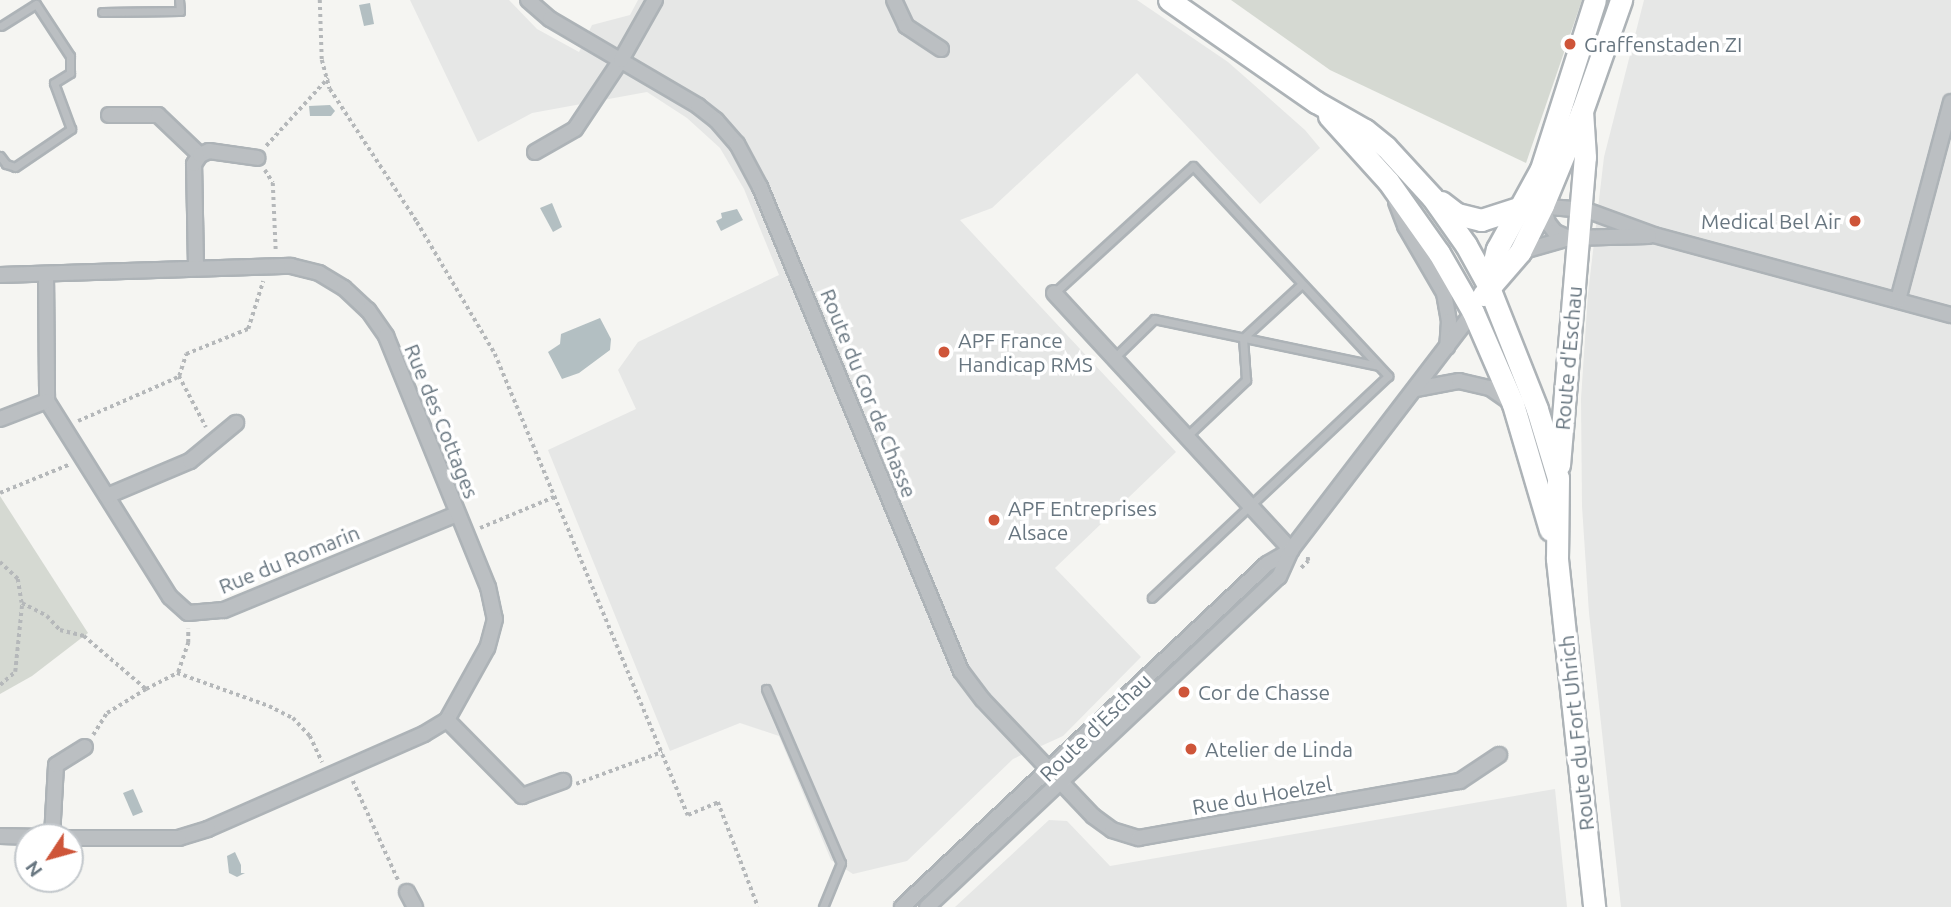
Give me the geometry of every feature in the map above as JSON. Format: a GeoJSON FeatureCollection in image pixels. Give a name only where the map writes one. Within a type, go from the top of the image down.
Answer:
{"type":"FeatureCollection","features":[{"type":"Feature","properties":{"kind":"main road","name":"Route du Fort Uhrich"},"geometry":{"type":"LineString","coordinates":[[1169,0],[1316,102],[1365,130],[1404,165],[1432,197],[1466,244],[1488,285],[1537,409],[1558,478],[1557,559],[1594,907]]}},
{"type":"Feature","properties":{"kind":"main road","name":"Route d'Eschau"},"geometry":{"type":"LineString","coordinates":[[1473,312],[1488,285],[1497,249],[1541,169],[1595,0]]}},
{"type":"Feature","properties":{"kind":"main road","name":"Route d'Eschau"},"geometry":{"type":"LineString","coordinates":[[1488,285],[1520,252],[1543,205],[1582,111],[1620,0]]}},
{"type":"Feature","properties":{"kind":"main road","name":"Route du Fort Uhrich"},"geometry":{"type":"LineString","coordinates":[[1316,102],[1388,181],[1439,253],[1473,312],[1513,404],[1557,559]]}},
{"type":"Feature","properties":{"kind":"main road","name":"Route d'Eschau"},"geometry":{"type":"LineString","coordinates":[[1558,478],[1574,238],[1580,209],[1586,142],[1582,111]]}},
{"type":"Feature","properties":{"kind":"main road"},"geometry":{"type":"LineString","coordinates":[[1432,197],[1469,219],[1494,218],[1519,208]]}},
{"type":"Feature","properties":{"kind":"street","name":"Route du Cor de Chasse"},"geometry":{"type":"LineString","coordinates":[[528,0],[550,19],[698,106],[723,127],[743,154],[831,353],[961,671],[973,689],[1048,772]]}},
{"type":"Feature","properties":{"kind":"street"},"geometry":{"type":"LineString","coordinates":[[535,152],[575,129],[621,60],[655,0]]}},
{"type":"Feature","properties":{"kind":"street"},"geometry":{"type":"LineString","coordinates":[[894,0],[906,26],[941,49]]}},
{"type":"Feature","properties":{"kind":"street"},"geometry":{"type":"LineString","coordinates":[[1898,300],[1951,102]]}},
{"type":"Feature","properties":{"kind":"street"},"geometry":{"type":"LineString","coordinates":[[109,115],[158,115],[200,155]]}},
{"type":"Feature","properties":{"kind":"street"},"geometry":{"type":"LineString","coordinates":[[196,266],[194,164],[200,155],[209,152],[258,158]]}},
{"type":"Feature","properties":{"kind":"street","name":"Route d'Eschau"},"geometry":{"type":"LineString","coordinates":[[1541,169],[1539,190],[1548,223],[1555,232],[1574,238]]}},
{"type":"Feature","properties":{"kind":"street","name":"Route du Fort Uhrich"},"geometry":{"type":"LineString","coordinates":[[1388,181],[1405,226],[1444,293],[1449,321],[1446,350]]}},
{"type":"Feature","properties":{"kind":"street"},"geometry":{"type":"LineString","coordinates":[[1519,208],[1543,205],[1580,209],[1615,219],[1654,235],[1951,315]]}},
{"type":"Feature","properties":{"kind":"street","name":"Route d'Eschau"},"geometry":{"type":"LineString","coordinates":[[1520,252],[1574,238],[1654,235]]}},
{"type":"Feature","properties":{"kind":"street","name":"Rue des Cottages"},"geometry":{"type":"LineString","coordinates":[[0,275],[196,266],[290,266],[320,274],[344,288],[368,310],[386,335],[488,587],[495,619],[487,648],[447,720]]}},
{"type":"Feature","properties":{"kind":"street"},"geometry":{"type":"LineString","coordinates":[[46,274],[47,401],[170,597],[188,613]]}},
{"type":"Feature","properties":{"kind":"street"},"geometry":{"type":"LineString","coordinates":[[1054,293],[1291,550]]}},
{"type":"Feature","properties":{"kind":"street","name":"Route d'Eschau"},"geometry":{"type":"LineString","coordinates":[[927,907],[1279,577],[1291,550],[1473,312]]}},
{"type":"Feature","properties":{"kind":"street"},"geometry":{"type":"LineString","coordinates":[[1416,389],[1459,381],[1490,388],[1513,404]]}},
{"type":"Feature","properties":{"kind":"street"},"geometry":{"type":"LineString","coordinates":[[0,419],[47,401]]}},
{"type":"Feature","properties":{"kind":"street"},"geometry":{"type":"LineString","coordinates":[[107,496],[190,461],[236,423]]}},
{"type":"Feature","properties":{"kind":"street","name":"Rue du Romarin"},"geometry":{"type":"LineString","coordinates":[[188,613],[224,610],[457,514]]}},
{"type":"Feature","properties":{"kind":"street","name":"Route d'Eschau"},"geometry":{"type":"LineString","coordinates":[[902,907],[1266,564],[1291,550]]}},
{"type":"Feature","properties":{"kind":"street"},"geometry":{"type":"LineString","coordinates":[[84,838],[178,838],[329,777],[424,734],[447,720],[522,796],[563,781]]}},
{"type":"Feature","properties":{"kind":"street"},"geometry":{"type":"LineString","coordinates":[[53,823],[56,765],[85,747]]}},
{"type":"Feature","properties":{"kind":"street","name":"Rue du Hoelzel"},"geometry":{"type":"LineString","coordinates":[[1048,772],[1112,830],[1139,838],[1460,781],[1499,755]]}},
{"type":"Feature","properties":{"kind":"street"},"geometry":{"type":"LineString","coordinates":[[407,892],[415,907]]}},
{"type":"Feature","properties":{"kind":"lane"},"geometry":{"type":"LineString","coordinates":[[102,12],[180,11],[179,0]]}},
{"type":"Feature","properties":{"kind":"lane"},"geometry":{"type":"LineString","coordinates":[[0,156],[6,164],[15,167],[71,129],[54,83],[70,72],[70,56],[36,4],[1,26]]}},
{"type":"Feature","properties":{"kind":"lane"},"geometry":{"type":"LineString","coordinates":[[1054,293],[1193,166],[1388,376],[1252,507],[1152,598]]}},
{"type":"Feature","properties":{"kind":"lane"},"geometry":{"type":"LineString","coordinates":[[1243,338],[1302,284]]}},
{"type":"Feature","properties":{"kind":"lane"},"geometry":{"type":"LineString","coordinates":[[1114,358],[1154,319],[1378,366]]}},
{"type":"Feature","properties":{"kind":"lane"},"geometry":{"type":"LineString","coordinates":[[1186,436],[1246,380],[1243,338]]}},
{"type":"Feature","properties":{"kind":"lane"},"geometry":{"type":"LineString","coordinates":[[766,689],[841,863],[823,907]]}},
{"type":"Feature","properties":{"kind":"path"},"geometry":{"type":"LineString","coordinates":[[320,0],[322,60],[330,89],[417,222],[495,354],[688,815],[718,802],[758,907]]}},
{"type":"Feature","properties":{"kind":"path"},"geometry":{"type":"LineString","coordinates":[[215,440],[197,414],[179,376],[186,354],[248,329],[267,267],[276,252],[273,183],[258,158],[273,134],[328,78]]}},
{"type":"Feature","properties":{"kind":"path"},"geometry":{"type":"LineString","coordinates":[[64,429],[90,414],[179,376]]}},
{"type":"Feature","properties":{"kind":"path"},"geometry":{"type":"LineString","coordinates":[[0,493],[83,459]]}},
{"type":"Feature","properties":{"kind":"path"},"geometry":{"type":"LineString","coordinates":[[465,534],[554,497]]}},
{"type":"Feature","properties":{"kind":"path"},"geometry":{"type":"LineString","coordinates":[[0,562],[18,579],[22,603],[15,672],[0,685]]}},
{"type":"Feature","properties":{"kind":"path"},"geometry":{"type":"LineString","coordinates":[[22,603],[47,616],[60,630],[84,636],[146,690]]}},
{"type":"Feature","properties":{"kind":"path"},"geometry":{"type":"LineString","coordinates":[[85,747],[107,713],[177,673],[188,643],[188,613]]}},
{"type":"Feature","properties":{"kind":"path"},"geometry":{"type":"LineString","coordinates":[[177,673],[293,718],[310,736],[329,777]]}},
{"type":"Feature","properties":{"kind":"path"},"geometry":{"type":"LineString","coordinates":[[563,781],[577,785],[662,752]]}},
{"type":"Feature","properties":{"kind":"path"},"geometry":{"type":"LineString","coordinates":[[347,769],[400,885],[407,892]]}},
{"type":"Feature","properties":{"kind":"shaded area"},"geometry":{"type":"Polygon","coordinates":[[[410,0],[509,0],[537,29],[579,52],[592,25],[630,15],[638,0],[1137,0],[1228,62],[1305,130],[1320,148],[1260,204],[1137,73],[992,208],[960,220],[1176,452],[1055,568],[1141,657],[1063,736],[1013,759],[907,861],[853,874],[831,860],[779,736],[740,723],[670,751],[548,450],[636,409],[618,370],[638,342],[779,275],[744,189],[720,148],[687,118],[647,92],[532,113],[478,142],[410,0]]]}},
{"type":"Feature","properties":{"kind":"shaded area"},"geometry":{"type":"Polygon","coordinates":[[[1231,0],[1582,0],[1526,163],[1330,70],[1231,0]]]}},
{"type":"Feature","properties":{"kind":"shaded area"},"geometry":{"type":"Polygon","coordinates":[[[1644,0],[1951,0],[1951,907],[1621,907],[1589,613],[1582,506],[1581,399],[1588,294],[1604,157],[1644,0]]]}},
{"type":"Feature","properties":{"kind":"shaded area"},"geometry":{"type":"Polygon","coordinates":[[[370,3],[374,24],[364,26],[359,5],[370,3]]]}},
{"type":"Feature","properties":{"kind":"shaded area"},"geometry":{"type":"Polygon","coordinates":[[[330,105],[335,111],[331,116],[310,116],[309,106],[330,105]]]}},
{"type":"Feature","properties":{"kind":"shaded area"},"geometry":{"type":"Polygon","coordinates":[[[552,203],[562,227],[553,232],[540,208],[552,203]]]}},
{"type":"Feature","properties":{"kind":"shaded area"},"geometry":{"type":"Polygon","coordinates":[[[737,209],[743,220],[721,231],[716,221],[722,218],[721,213],[737,209]]]}},
{"type":"Feature","properties":{"kind":"shaded area"},"geometry":{"type":"Polygon","coordinates":[[[600,318],[611,339],[610,350],[579,373],[562,379],[548,352],[560,344],[561,334],[600,318]]]}},
{"type":"Feature","properties":{"kind":"shaded area"},"geometry":{"type":"Polygon","coordinates":[[[0,496],[88,633],[32,676],[0,694],[0,496]]]}},
{"type":"Feature","properties":{"kind":"shaded area"},"geometry":{"type":"Polygon","coordinates":[[[133,789],[143,812],[133,816],[123,793],[133,789]]]}},
{"type":"Feature","properties":{"kind":"shaded area"},"geometry":{"type":"Polygon","coordinates":[[[1555,789],[1567,907],[955,907],[1049,820],[1067,821],[1110,866],[1555,789]]]}},
{"type":"Feature","properties":{"kind":"shaded area"},"geometry":{"type":"Polygon","coordinates":[[[235,852],[241,865],[241,873],[245,873],[237,877],[229,873],[227,856],[235,852]]]}},
{"type":"Feature","properties":{"kind":"place","name":"Graffenstaden ZI"},"geometry":{"type":"Point","coordinates":[1570,44]}},
{"type":"Feature","properties":{"kind":"place","name":"Medical Bel Air"},"geometry":{"type":"Point","coordinates":[1855,221]}},
{"type":"Feature","properties":{"kind":"place","name":"APF France Handicap RMS"},"geometry":{"type":"Point","coordinates":[944,352]}},
{"type":"Feature","properties":{"kind":"place","name":"APF Entreprises Alsace"},"geometry":{"type":"Point","coordinates":[994,520]}},
{"type":"Feature","properties":{"kind":"place","name":"Cor de Chasse"},"geometry":{"type":"Point","coordinates":[1184,692]}},
{"type":"Feature","properties":{"kind":"place","name":"Atelier de Linda"},"geometry":{"type":"Point","coordinates":[1191,749]}}]}
